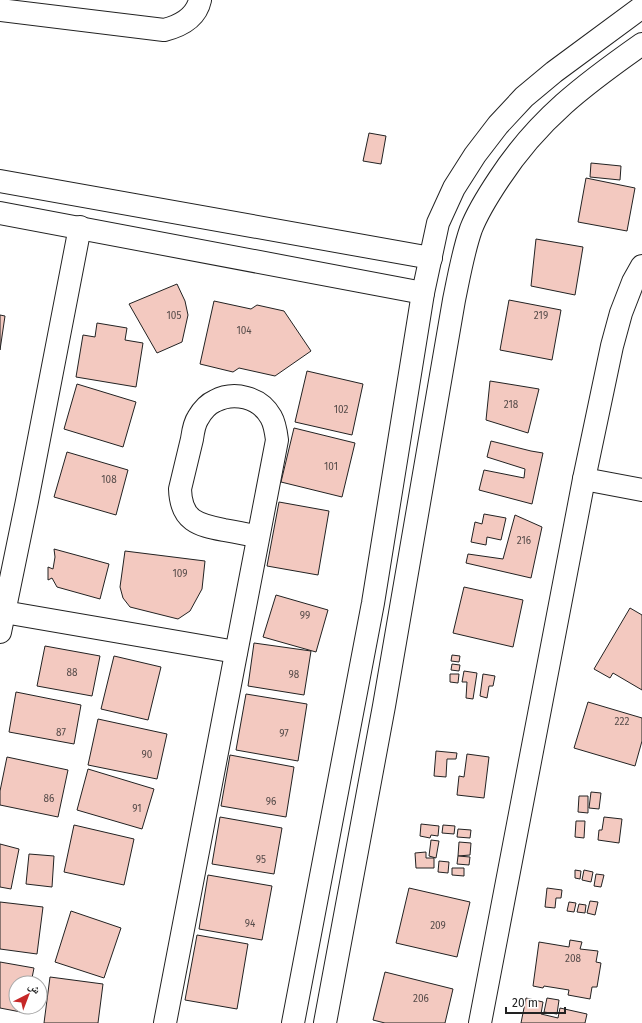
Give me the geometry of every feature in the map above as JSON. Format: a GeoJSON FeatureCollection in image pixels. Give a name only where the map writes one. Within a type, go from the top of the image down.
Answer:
{"type":"FeatureCollection","features":[{"type":"Feature","properties":{"kind":"street"},"geometry":{"type":"LineString","coordinates":[[0,10],[164,30],[175,27],[184,22],[192,15],[200,0]]}},
{"type":"Feature","properties":{"kind":"street"},"geometry":{"type":"LineString","coordinates":[[293,1023],[373,603],[423,293],[438,223],[454,188],[474,156],[498,125],[524,97],[554,72],[642,7]]}},
{"type":"Feature","properties":{"kind":"street"},"geometry":{"type":"LineString","coordinates":[[325,1023],[384,706],[454,300],[461,267],[472,229],[489,194],[511,160],[536,130],[565,102],[600,74],[642,44]]}},
{"type":"Feature","properties":{"kind":"street"},"geometry":{"type":"LineString","coordinates":[[0,181],[430,258]]}},
{"type":"Feature","properties":{"kind":"street"},"geometry":{"type":"LineString","coordinates":[[0,212],[423,293]]}},
{"type":"Feature","properties":{"kind":"street"},"geometry":{"type":"LineString","coordinates":[[80,227],[27,502],[2,622],[236,652]]}},
{"type":"Feature","properties":{"kind":"street"},"geometry":{"type":"LineString","coordinates":[[480,1023],[584,479],[612,346],[621,313],[642,266]]}},
{"type":"Feature","properties":{"kind":"street"},"geometry":{"type":"LineString","coordinates":[[165,1023],[277,440],[275,427],[270,416],[262,406],[251,399],[238,396],[226,397],[214,401],[196,420],[180,489],[182,507],[187,515],[201,526],[258,537]]}},
{"type":"Feature","properties":{"kind":"street"},"geometry":{"type":"LineString","coordinates":[[584,479],[642,490]]}},
{"type":"Feature","properties":{"kind":"street"},"geometry":{"type":"LineString","coordinates":[[390,499],[419,504]]}},
{"type":"Feature","properties":{"kind":"building"},"geometry":{"type":"Polygon","coordinates":[[[369,133],[386,136],[381,164],[363,161],[369,133]]]}},
{"type":"Feature","properties":{"kind":"building"},"geometry":{"type":"Polygon","coordinates":[[[591,163],[621,166],[620,180],[590,177],[591,163]]]}},
{"type":"Feature","properties":{"kind":"building"},"geometry":{"type":"Polygon","coordinates":[[[586,178],[635,188],[627,231],[578,222],[586,178]]]}},
{"type":"Feature","properties":{"kind":"building"},"geometry":{"type":"Polygon","coordinates":[[[536,239],[583,247],[575,295],[531,286],[536,239]]]}},
{"type":"Feature","properties":{"kind":"building"},"geometry":{"type":"Polygon","coordinates":[[[177,284],[185,301],[188,315],[182,342],[157,353],[129,304],[177,284]]]}},
{"type":"Feature","properties":{"kind":"building"},"geometry":{"type":"Polygon","coordinates":[[[509,300],[561,310],[552,360],[500,350],[509,300]]]}},
{"type":"Feature","properties":{"kind":"building"},"geometry":{"type":"Polygon","coordinates":[[[214,301],[251,309],[257,305],[284,311],[311,351],[275,376],[239,368],[233,372],[200,364],[214,301]]]}},
{"type":"Feature","properties":{"kind":"building"},"geometry":{"type":"Polygon","coordinates":[[[0,315],[5,316],[0,350],[0,315]]]}},
{"type":"Feature","properties":{"kind":"building"},"geometry":{"type":"Polygon","coordinates":[[[97,323],[127,328],[125,340],[143,343],[136,387],[76,377],[83,335],[95,337],[97,323]]]}},
{"type":"Feature","properties":{"kind":"building"},"geometry":{"type":"Polygon","coordinates":[[[307,371],[363,384],[352,435],[295,422],[307,371]]]}},
{"type":"Feature","properties":{"kind":"building"},"geometry":{"type":"Polygon","coordinates":[[[490,381],[539,389],[528,433],[486,420],[490,381]]]}},
{"type":"Feature","properties":{"kind":"building"},"geometry":{"type":"Polygon","coordinates":[[[77,384],[136,402],[123,447],[64,429],[77,384]]]}},
{"type":"Feature","properties":{"kind":"building"},"geometry":{"type":"Polygon","coordinates":[[[294,428],[355,443],[342,497],[281,482],[294,428]]]}},
{"type":"Feature","properties":{"kind":"building"},"geometry":{"type":"Polygon","coordinates":[[[491,441],[543,453],[532,504],[479,490],[484,470],[524,478],[525,469],[487,457],[491,441]]]}},
{"type":"Feature","properties":{"kind":"building"},"geometry":{"type":"Polygon","coordinates":[[[67,452],[128,470],[116,515],[54,497],[67,452]]]}},
{"type":"Feature","properties":{"kind":"building"},"geometry":{"type":"Polygon","coordinates":[[[279,502],[329,511],[318,575],[267,566],[279,502]]]}},
{"type":"Feature","properties":{"kind":"building"},"geometry":{"type":"Polygon","coordinates":[[[484,514],[506,518],[501,540],[487,537],[486,545],[471,542],[475,522],[482,524],[484,514]]]}},
{"type":"Feature","properties":{"kind":"building"},"geometry":{"type":"Polygon","coordinates":[[[515,515],[542,527],[531,578],[466,563],[468,554],[503,559],[515,515]]]}},
{"type":"Feature","properties":{"kind":"building"},"geometry":{"type":"Polygon","coordinates":[[[54,549],[109,564],[100,599],[57,587],[52,578],[48,580],[48,567],[53,569],[55,557],[54,549]]]}},
{"type":"Feature","properties":{"kind":"building"},"geometry":{"type":"Polygon","coordinates":[[[125,551],[205,561],[202,589],[190,611],[178,619],[130,607],[123,598],[120,587],[125,551]]]}},
{"type":"Feature","properties":{"kind":"building"},"geometry":{"type":"Polygon","coordinates":[[[464,587],[523,600],[513,647],[453,633],[464,587]]]}},
{"type":"Feature","properties":{"kind":"building"},"geometry":{"type":"Polygon","coordinates":[[[276,595],[328,610],[316,652],[263,637],[276,595]]]}},
{"type":"Feature","properties":{"kind":"building"},"geometry":{"type":"Polygon","coordinates":[[[630,608],[642,615],[642,690],[613,673],[610,678],[594,669],[630,608]]]}},
{"type":"Feature","properties":{"kind":"building"},"geometry":{"type":"Polygon","coordinates":[[[254,643],[311,651],[304,695],[248,686],[254,643]]]}},
{"type":"Feature","properties":{"kind":"building"},"geometry":{"type":"Polygon","coordinates":[[[45,646],[100,656],[92,696],[37,686],[45,646]]]}},
{"type":"Feature","properties":{"kind":"building"},"geometry":{"type":"Polygon","coordinates":[[[452,655],[460,656],[459,662],[451,661],[452,655]]]}},
{"type":"Feature","properties":{"kind":"building"},"geometry":{"type":"Polygon","coordinates":[[[114,656],[161,667],[148,720],[101,709],[114,656]]]}},
{"type":"Feature","properties":{"kind":"building"},"geometry":{"type":"Polygon","coordinates":[[[452,664],[460,665],[459,671],[451,670],[452,664]]]}},
{"type":"Feature","properties":{"kind":"building"},"geometry":{"type":"Polygon","coordinates":[[[464,671],[477,673],[473,699],[466,698],[467,682],[462,682],[464,671]]]}},
{"type":"Feature","properties":{"kind":"building"},"geometry":{"type":"Polygon","coordinates":[[[450,674],[459,674],[458,683],[450,682],[450,674]]]}},
{"type":"Feature","properties":{"kind":"building"},"geometry":{"type":"Polygon","coordinates":[[[483,674],[495,676],[493,686],[489,686],[487,698],[480,696],[483,674]]]}},
{"type":"Feature","properties":{"kind":"building"},"geometry":{"type":"Polygon","coordinates":[[[16,692],[81,705],[74,744],[9,732],[16,692]]]}},
{"type":"Feature","properties":{"kind":"building"},"geometry":{"type":"Polygon","coordinates":[[[246,694],[307,704],[298,761],[236,750],[246,694]]]}},
{"type":"Feature","properties":{"kind":"building"},"geometry":{"type":"Polygon","coordinates":[[[588,702],[642,718],[642,741],[635,766],[574,748],[588,702]]]}},
{"type":"Feature","properties":{"kind":"building"},"geometry":{"type":"Polygon","coordinates":[[[98,719],[167,734],[157,779],[88,765],[98,719]]]}},
{"type":"Feature","properties":{"kind":"building"},"geometry":{"type":"Polygon","coordinates":[[[436,751],[457,753],[456,759],[447,759],[446,777],[434,776],[436,751]]]}},
{"type":"Feature","properties":{"kind":"building"},"geometry":{"type":"Polygon","coordinates":[[[467,754],[489,757],[484,798],[457,795],[459,776],[464,777],[467,754]]]}},
{"type":"Feature","properties":{"kind":"building"},"geometry":{"type":"Polygon","coordinates":[[[230,755],[294,767],[286,817],[221,806],[230,755]]]}},
{"type":"Feature","properties":{"kind":"building"},"geometry":{"type":"Polygon","coordinates":[[[7,757],[68,770],[58,817],[0,805],[0,791],[7,757]]]}},
{"type":"Feature","properties":{"kind":"building"},"geometry":{"type":"Polygon","coordinates":[[[88,769],[154,789],[142,829],[77,810],[88,769]]]}},
{"type":"Feature","properties":{"kind":"building"},"geometry":{"type":"Polygon","coordinates":[[[591,792],[601,793],[599,809],[589,808],[591,792]]]}},
{"type":"Feature","properties":{"kind":"building"},"geometry":{"type":"Polygon","coordinates":[[[579,796],[588,796],[588,813],[578,812],[579,796]]]}},
{"type":"Feature","properties":{"kind":"building"},"geometry":{"type":"Polygon","coordinates":[[[220,817],[282,828],[274,874],[212,864],[220,817]]]}},
{"type":"Feature","properties":{"kind":"building"},"geometry":{"type":"Polygon","coordinates":[[[604,817],[622,819],[619,843],[598,840],[599,830],[602,830],[604,817]]]}},
{"type":"Feature","properties":{"kind":"building"},"geometry":{"type":"Polygon","coordinates":[[[576,821],[585,821],[584,838],[575,837],[576,821]]]}},
{"type":"Feature","properties":{"kind":"building"},"geometry":{"type":"Polygon","coordinates":[[[421,824],[439,826],[438,836],[431,835],[430,838],[420,836],[421,824]]]}},
{"type":"Feature","properties":{"kind":"building"},"geometry":{"type":"Polygon","coordinates":[[[74,825],[134,839],[124,885],[64,872],[74,825]]]}},
{"type":"Feature","properties":{"kind":"building"},"geometry":{"type":"Polygon","coordinates":[[[443,825],[455,826],[454,834],[442,833],[443,825]]]}},
{"type":"Feature","properties":{"kind":"building"},"geometry":{"type":"Polygon","coordinates":[[[458,829],[471,830],[470,838],[457,837],[458,829]]]}},
{"type":"Feature","properties":{"kind":"building"},"geometry":{"type":"Polygon","coordinates":[[[431,840],[439,841],[436,858],[429,856],[431,840]]]}},
{"type":"Feature","properties":{"kind":"building"},"geometry":{"type":"Polygon","coordinates":[[[459,842],[471,843],[470,855],[458,856],[459,842]]]}},
{"type":"Feature","properties":{"kind":"building"},"geometry":{"type":"Polygon","coordinates":[[[0,844],[19,849],[11,889],[0,887],[0,844]]]}},
{"type":"Feature","properties":{"kind":"building"},"geometry":{"type":"Polygon","coordinates":[[[426,852],[426,858],[434,858],[434,868],[416,868],[415,853],[426,852]]]}},
{"type":"Feature","properties":{"kind":"building"},"geometry":{"type":"Polygon","coordinates":[[[29,854],[54,856],[52,887],[26,884],[29,854]]]}},
{"type":"Feature","properties":{"kind":"building"},"geometry":{"type":"Polygon","coordinates":[[[458,856],[470,857],[469,865],[457,864],[458,856]]]}},
{"type":"Feature","properties":{"kind":"building"},"geometry":{"type":"Polygon","coordinates":[[[439,861],[449,862],[448,873],[438,872],[439,861]]]}},
{"type":"Feature","properties":{"kind":"building"},"geometry":{"type":"Polygon","coordinates":[[[452,868],[464,868],[464,876],[452,875],[452,868]]]}},
{"type":"Feature","properties":{"kind":"building"},"geometry":{"type":"Polygon","coordinates":[[[575,870],[581,871],[580,879],[575,878],[575,870]]]}},
{"type":"Feature","properties":{"kind":"building"},"geometry":{"type":"Polygon","coordinates":[[[584,870],[593,872],[591,882],[582,880],[584,870]]]}},
{"type":"Feature","properties":{"kind":"building"},"geometry":{"type":"Polygon","coordinates":[[[596,874],[604,875],[601,887],[594,886],[596,874]]]}},
{"type":"Feature","properties":{"kind":"building"},"geometry":{"type":"Polygon","coordinates":[[[208,875],[272,886],[262,940],[199,929],[208,875]]]}},
{"type":"Feature","properties":{"kind":"building"},"geometry":{"type":"Polygon","coordinates":[[[409,888],[470,902],[457,957],[396,943],[409,888]]]}},
{"type":"Feature","properties":{"kind":"building"},"geometry":{"type":"Polygon","coordinates":[[[547,888],[562,890],[561,898],[556,898],[555,908],[545,907],[547,888]]]}},
{"type":"Feature","properties":{"kind":"building"},"geometry":{"type":"Polygon","coordinates":[[[590,901],[598,902],[595,915],[587,913],[590,901]]]}},
{"type":"Feature","properties":{"kind":"building"},"geometry":{"type":"Polygon","coordinates":[[[0,902],[43,907],[37,954],[0,949],[0,902]]]}},
{"type":"Feature","properties":{"kind":"building"},"geometry":{"type":"Polygon","coordinates":[[[569,902],[576,903],[574,912],[567,911],[569,902]]]}},
{"type":"Feature","properties":{"kind":"building"},"geometry":{"type":"Polygon","coordinates":[[[579,904],[586,905],[585,913],[577,912],[579,904]]]}},
{"type":"Feature","properties":{"kind":"building"},"geometry":{"type":"Polygon","coordinates":[[[71,911],[121,928],[104,978],[55,962],[71,911]]]}},
{"type":"Feature","properties":{"kind":"building"},"geometry":{"type":"Polygon","coordinates":[[[197,935],[248,944],[237,1009],[185,1000],[197,935]]]}},
{"type":"Feature","properties":{"kind":"building"},"geometry":{"type":"Polygon","coordinates":[[[570,940],[582,942],[580,949],[598,951],[596,962],[601,963],[597,987],[592,987],[590,999],[568,995],[569,990],[544,986],[543,988],[533,986],[539,942],[569,947],[570,940]]]}},
{"type":"Feature","properties":{"kind":"building"},"geometry":{"type":"Polygon","coordinates":[[[0,962],[34,968],[33,975],[8,975],[8,1010],[0,1008],[0,962]]]}},
{"type":"Feature","properties":{"kind":"building"},"geometry":{"type":"Polygon","coordinates":[[[385,972],[453,989],[445,1023],[385,1023],[373,1020],[385,972]]]}},
{"type":"Feature","properties":{"kind":"building"},"geometry":{"type":"Polygon","coordinates":[[[50,977],[103,984],[98,1023],[44,1023],[45,1015],[48,1015],[50,977]]]}},
{"type":"Feature","properties":{"kind":"building"},"geometry":{"type":"Polygon","coordinates":[[[526,998],[543,1002],[541,1014],[558,1018],[560,1008],[587,1014],[585,1023],[521,1023],[526,998]]]}},
{"type":"Feature","properties":{"kind":"building"},"geometry":{"type":"Polygon","coordinates":[[[547,998],[559,1000],[557,1014],[544,1012],[547,998]]]}}]}
